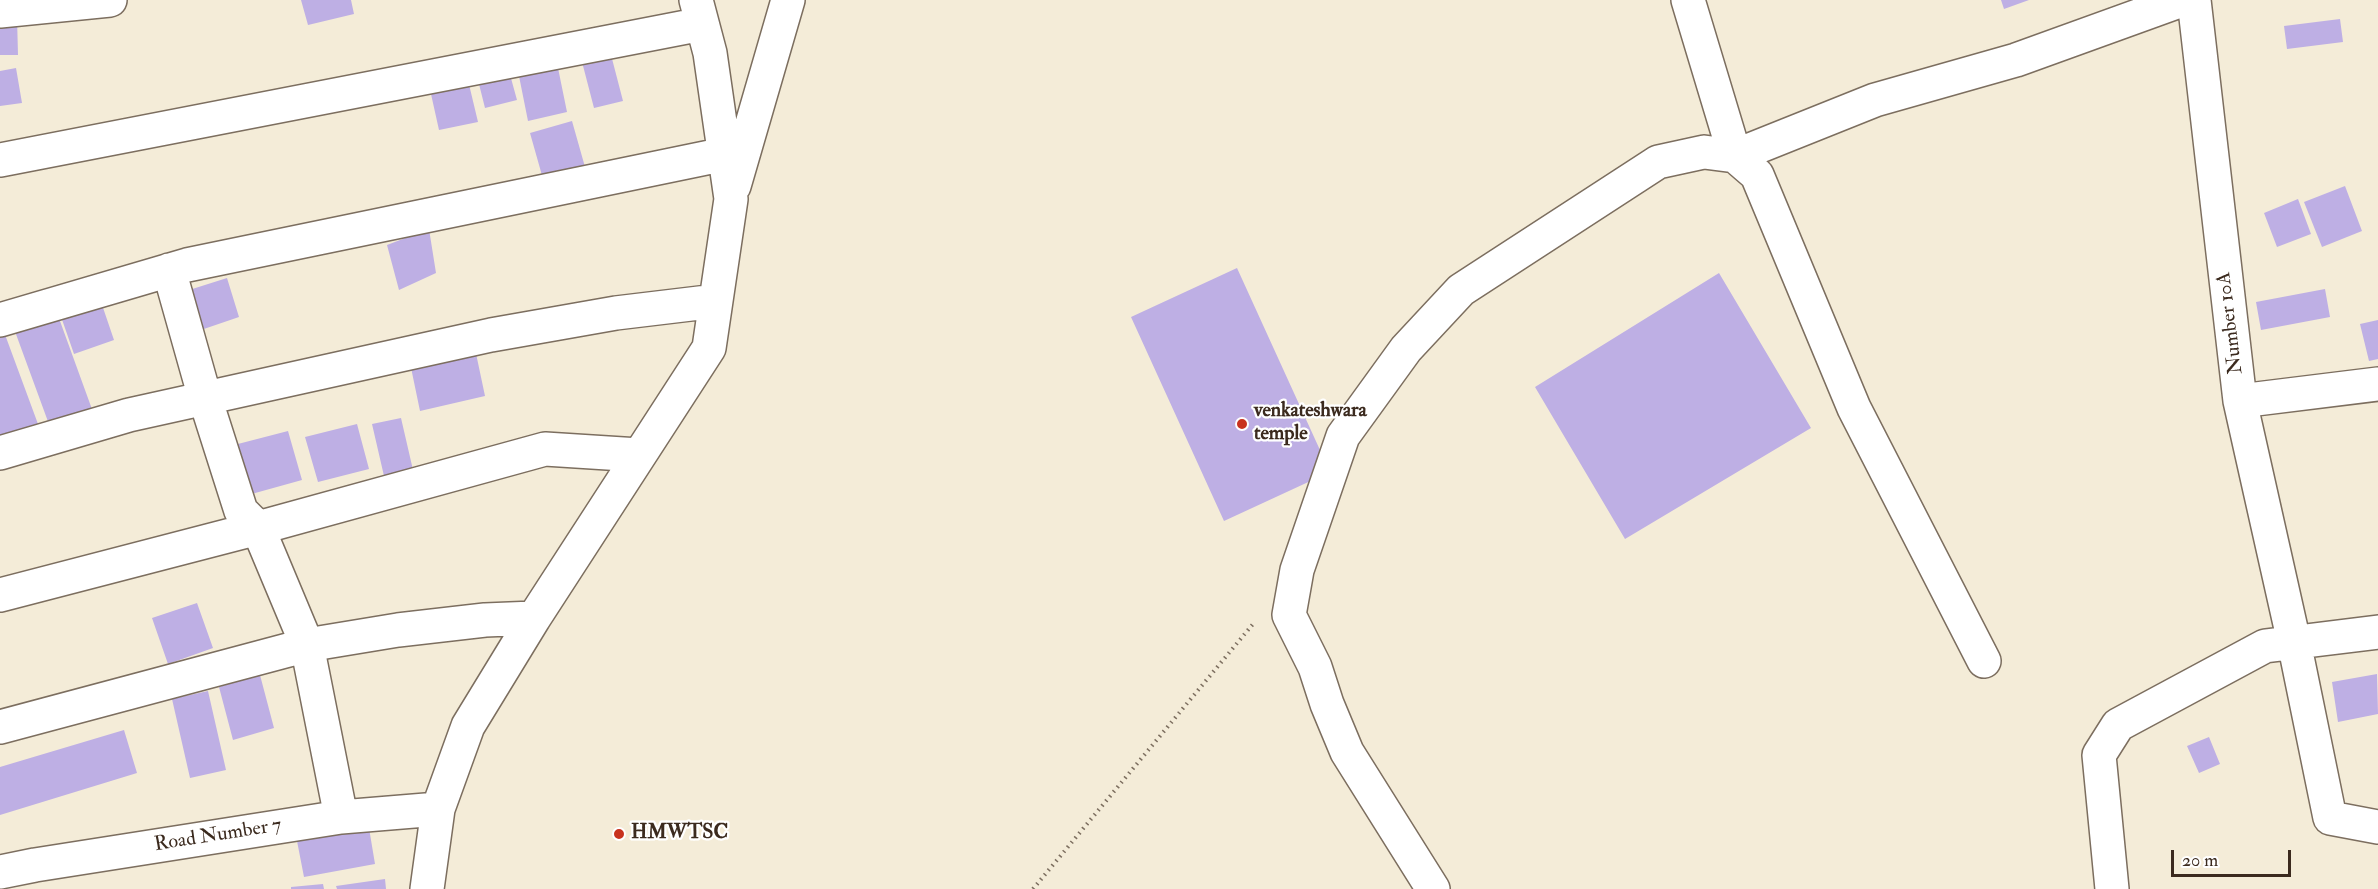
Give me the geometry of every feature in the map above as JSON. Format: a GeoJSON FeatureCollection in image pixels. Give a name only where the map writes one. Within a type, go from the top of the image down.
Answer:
{"type":"FeatureCollection","features":[{"type":"Feature","properties":{"kind":"street"},"geometry":{"type":"LineString","coordinates":[[0,11],[110,0]]}},
{"type":"Feature","properties":{"kind":"street"},"geometry":{"type":"LineString","coordinates":[[427,889],[438,809],[468,726],[534,618],[709,348],[730,199],[788,0]]}},
{"type":"Feature","properties":{"kind":"street"},"geometry":{"type":"LineString","coordinates":[[1688,0],[1736,156],[1757,175],[1854,408],[1984,661]]}},
{"type":"Feature","properties":{"kind":"street"},"geometry":{"type":"LineString","coordinates":[[1433,889],[1347,752],[1327,704],[1315,667],[1289,615],[1297,570],[1344,436],[1406,349],[1461,290],[1658,162],[1704,152],[1736,156],[1875,100],[2016,60],[2182,0]]}},
{"type":"Feature","properties":{"kind":"street","name":"Number 10A"},"geometry":{"type":"LineString","coordinates":[[2194,0],[2241,401],[2330,818],[2378,828]]}},
{"type":"Feature","properties":{"kind":"street"},"geometry":{"type":"LineString","coordinates":[[0,160],[699,12],[710,53],[730,199]]}},
{"type":"Feature","properties":{"kind":"street"},"geometry":{"type":"LineString","coordinates":[[0,320],[169,270],[725,154]]}},
{"type":"Feature","properties":{"kind":"street"},"geometry":{"type":"LineString","coordinates":[[169,270],[205,398],[241,511],[258,528],[307,645],[341,817]]}},
{"type":"Feature","properties":{"kind":"street"},"geometry":{"type":"LineString","coordinates":[[0,453],[129,415],[491,335],[616,313],[716,301]]}},
{"type":"Feature","properties":{"kind":"street"},"geometry":{"type":"LineString","coordinates":[[2241,401],[2378,384]]}},
{"type":"Feature","properties":{"kind":"street"},"geometry":{"type":"LineString","coordinates":[[0,595],[258,528],[545,449],[639,455]]}},
{"type":"Feature","properties":{"kind":"street"},"geometry":{"type":"LineString","coordinates":[[0,727],[307,645],[463,622],[534,618]]}},
{"type":"Feature","properties":{"kind":"street"},"geometry":{"type":"LineString","coordinates":[[2112,889],[2099,755],[2118,726],[2265,646],[2378,632]]}},
{"type":"Feature","properties":{"kind":"street","name":"Road Number 7"},"geometry":{"type":"LineString","coordinates":[[0,872],[341,817],[438,809]]}},
{"type":"Feature","properties":{"kind":"path"},"geometry":{"type":"LineString","coordinates":[[1033,889],[1259,616]]}},
{"type":"Feature","properties":{"kind":"building"},"geometry":{"type":"Polygon","coordinates":[[[301,0],[351,0],[354,14],[308,25],[301,0]]]}},
{"type":"Feature","properties":{"kind":"building"},"geometry":{"type":"Polygon","coordinates":[[[2001,0],[2029,0],[2004,9],[2001,0]]]}},
{"type":"Feature","properties":{"kind":"building"},"geometry":{"type":"Polygon","coordinates":[[[17,17],[18,55],[0,55],[0,18],[17,17]]]}},
{"type":"Feature","properties":{"kind":"building"},"geometry":{"type":"Polygon","coordinates":[[[2340,19],[2343,42],[2287,49],[2284,26],[2340,19]]]}},
{"type":"Feature","properties":{"kind":"building"},"geometry":{"type":"Polygon","coordinates":[[[610,51],[623,101],[594,108],[581,58],[610,51]]]}},
{"type":"Feature","properties":{"kind":"building"},"geometry":{"type":"Polygon","coordinates":[[[16,68],[22,103],[0,106],[0,71],[16,68]]]}},
{"type":"Feature","properties":{"kind":"building"},"geometry":{"type":"Polygon","coordinates":[[[558,68],[567,112],[528,121],[519,76],[558,68]]]}},
{"type":"Feature","properties":{"kind":"building"},"geometry":{"type":"Polygon","coordinates":[[[509,71],[517,100],[485,108],[478,80],[509,71]]]}},
{"type":"Feature","properties":{"kind":"building"},"geometry":{"type":"Polygon","coordinates":[[[467,76],[478,122],[439,130],[429,85],[467,76]]]}},
{"type":"Feature","properties":{"kind":"building"},"geometry":{"type":"Polygon","coordinates":[[[572,121],[585,167],[543,179],[530,133],[572,121]]]}},
{"type":"Feature","properties":{"kind":"building"},"geometry":{"type":"Polygon","coordinates":[[[2345,186],[2362,231],[2322,247],[2304,202],[2345,186]]]}},
{"type":"Feature","properties":{"kind":"building"},"geometry":{"type":"Polygon","coordinates":[[[2298,199],[2311,234],[2277,247],[2264,213],[2298,199]]]}},
{"type":"Feature","properties":{"kind":"building"},"geometry":{"type":"Polygon","coordinates":[[[429,229],[436,273],[399,290],[387,245],[429,229]]]}},
{"type":"Feature","properties":{"kind":"building"},"geometry":{"type":"Polygon","coordinates":[[[1237,268],[1330,472],[1224,521],[1131,317],[1237,268]]]}},
{"type":"Feature","properties":{"kind":"building"},"geometry":{"type":"Polygon","coordinates":[[[1719,273],[1811,428],[1625,539],[1535,387],[1719,273]]]}},
{"type":"Feature","properties":{"kind":"building"},"geometry":{"type":"Polygon","coordinates":[[[227,278],[239,317],[198,331],[186,291],[227,278]]]}},
{"type":"Feature","properties":{"kind":"building"},"geometry":{"type":"Polygon","coordinates":[[[2325,289],[2330,317],[2261,330],[2256,302],[2325,289]]]}},
{"type":"Feature","properties":{"kind":"building"},"geometry":{"type":"Polygon","coordinates":[[[98,293],[114,340],[74,354],[58,308],[98,293]]]}},
{"type":"Feature","properties":{"kind":"building"},"geometry":{"type":"Polygon","coordinates":[[[56,310],[93,412],[50,427],[13,326],[56,310]]]}},
{"type":"Feature","properties":{"kind":"building"},"geometry":{"type":"Polygon","coordinates":[[[2378,320],[2378,359],[2369,361],[2360,324],[2378,320]]]}},
{"type":"Feature","properties":{"kind":"building"},"geometry":{"type":"Polygon","coordinates":[[[0,321],[38,424],[0,438],[0,321]]]}},
{"type":"Feature","properties":{"kind":"building"},"geometry":{"type":"Polygon","coordinates":[[[474,344],[485,396],[420,411],[409,358],[474,344]]]}},
{"type":"Feature","properties":{"kind":"building"},"geometry":{"type":"Polygon","coordinates":[[[401,418],[413,470],[384,476],[372,424],[401,418]]]}},
{"type":"Feature","properties":{"kind":"building"},"geometry":{"type":"Polygon","coordinates":[[[357,424],[369,469],[318,482],[305,437],[357,424]]]}},
{"type":"Feature","properties":{"kind":"building"},"geometry":{"type":"Polygon","coordinates":[[[288,431],[302,480],[248,495],[234,445],[288,431]]]}},
{"type":"Feature","properties":{"kind":"building"},"geometry":{"type":"Polygon","coordinates":[[[197,603],[213,648],[168,664],[152,618],[197,603]]]}},
{"type":"Feature","properties":{"kind":"building"},"geometry":{"type":"Polygon","coordinates":[[[2377,674],[2378,714],[2338,722],[2332,682],[2377,674]]]}},
{"type":"Feature","properties":{"kind":"building"},"geometry":{"type":"Polygon","coordinates":[[[260,675],[274,728],[233,740],[219,687],[260,675]]]}},
{"type":"Feature","properties":{"kind":"building"},"geometry":{"type":"Polygon","coordinates":[[[208,691],[226,770],[190,778],[172,699],[208,691]]]}},
{"type":"Feature","properties":{"kind":"building"},"geometry":{"type":"Polygon","coordinates":[[[124,730],[137,773],[0,815],[0,767],[124,730]]]}},
{"type":"Feature","properties":{"kind":"building"},"geometry":{"type":"Polygon","coordinates":[[[2209,737],[2220,764],[2199,773],[2187,746],[2209,737]]]}},
{"type":"Feature","properties":{"kind":"building"},"geometry":{"type":"Polygon","coordinates":[[[369,828],[375,864],[304,877],[297,841],[369,828]]]}},
{"type":"Feature","properties":{"kind":"building"},"geometry":{"type":"Polygon","coordinates":[[[385,879],[386,889],[337,889],[336,886],[385,879]]]}},
{"type":"Feature","properties":{"kind":"building"},"geometry":{"type":"Polygon","coordinates":[[[323,884],[324,889],[291,889],[291,887],[323,884]]]}},
{"type":"Feature","properties":{"kind":"place","name":"venkateshwara temple"},"geometry":{"type":"Point","coordinates":[1242,424]}},
{"type":"Feature","properties":{"kind":"place","name":"HMWTSC"},"geometry":{"type":"Point","coordinates":[619,834]}}]}
